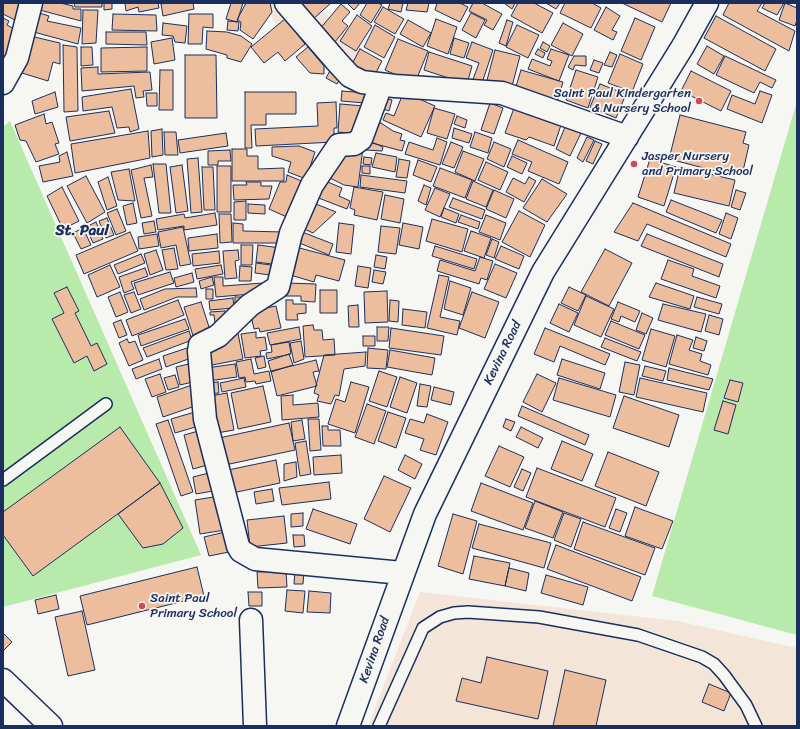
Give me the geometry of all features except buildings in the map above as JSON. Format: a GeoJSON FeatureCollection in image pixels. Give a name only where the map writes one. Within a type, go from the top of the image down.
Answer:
{"type":"FeatureCollection","features":[{"type":"Feature","properties":{"kind":"street"},"geometry":{"type":"LineString","coordinates":[[3,83],[17,58],[31,3]]}},
{"type":"Feature","properties":{"kind":"street"},"geometry":{"type":"LineString","coordinates":[[286,3],[350,76],[362,82],[381,85],[502,93],[627,137]]}},
{"type":"Feature","properties":{"kind":"street","name":"Kevina Road"},"geometry":{"type":"LineString","coordinates":[[348,726],[425,514],[543,272],[683,46],[707,3]]}},
{"type":"Feature","properties":{"kind":"street"},"geometry":{"type":"LineString","coordinates":[[381,85],[361,139],[354,144],[339,145],[312,185],[291,233],[278,287],[250,305],[218,336],[200,345],[199,351],[205,419],[236,538],[241,551],[255,559],[402,574]]}},
{"type":"Feature","properties":{"kind":"street"},"geometry":{"type":"LineString","coordinates":[[251,620],[255,726]]}},
{"type":"Feature","properties":{"kind":"street"},"geometry":{"type":"LineString","coordinates":[[3,680],[51,726]]}},
{"type":"Feature","properties":{"kind":"lane"},"geometry":{"type":"LineString","coordinates":[[3,480],[106,404]]}},
{"type":"Feature","properties":{"kind":"lane"},"geometry":{"type":"LineString","coordinates":[[378,726],[423,628],[440,617],[454,613],[468,612],[539,617],[638,635],[702,657],[714,664],[724,675],[746,705],[756,726]]}},
{"type":"Feature","properties":{"kind":"shaded area"},"geometry":{"type":"Polygon","coordinates":[[[265,3],[316,3],[385,73],[349,89],[274,22],[265,3]]]}},
{"type":"Feature","properties":{"kind":"shaded area"},"geometry":{"type":"Polygon","coordinates":[[[420,592],[677,621],[797,648],[797,726],[368,726],[420,592]]]}},
{"type":"Feature","properties":{"kind":"green space"},"geometry":{"type":"Polygon","coordinates":[[[797,101],[797,635],[652,596],[797,101]]]}},
{"type":"Feature","properties":{"kind":"green space"},"geometry":{"type":"Polygon","coordinates":[[[10,121],[201,555],[3,607],[3,127],[10,121]]]}},
{"type":"Feature","properties":{"kind":"place","name":"Saint Paul Kindergarten & Nursery School"},"geometry":{"type":"Point","coordinates":[699,101]}},
{"type":"Feature","properties":{"kind":"place","name":"Jasper Nursery and Primary School"},"geometry":{"type":"Point","coordinates":[634,164]}},
{"type":"Feature","properties":{"kind":"place","name":"Saint Paul Primary School"},"geometry":{"type":"Point","coordinates":[142,606]}},
{"type":"Feature","properties":{"kind":"district","name":"St. Paul"},"geometry":{"type":"Point","coordinates":[82,231]}}]}
